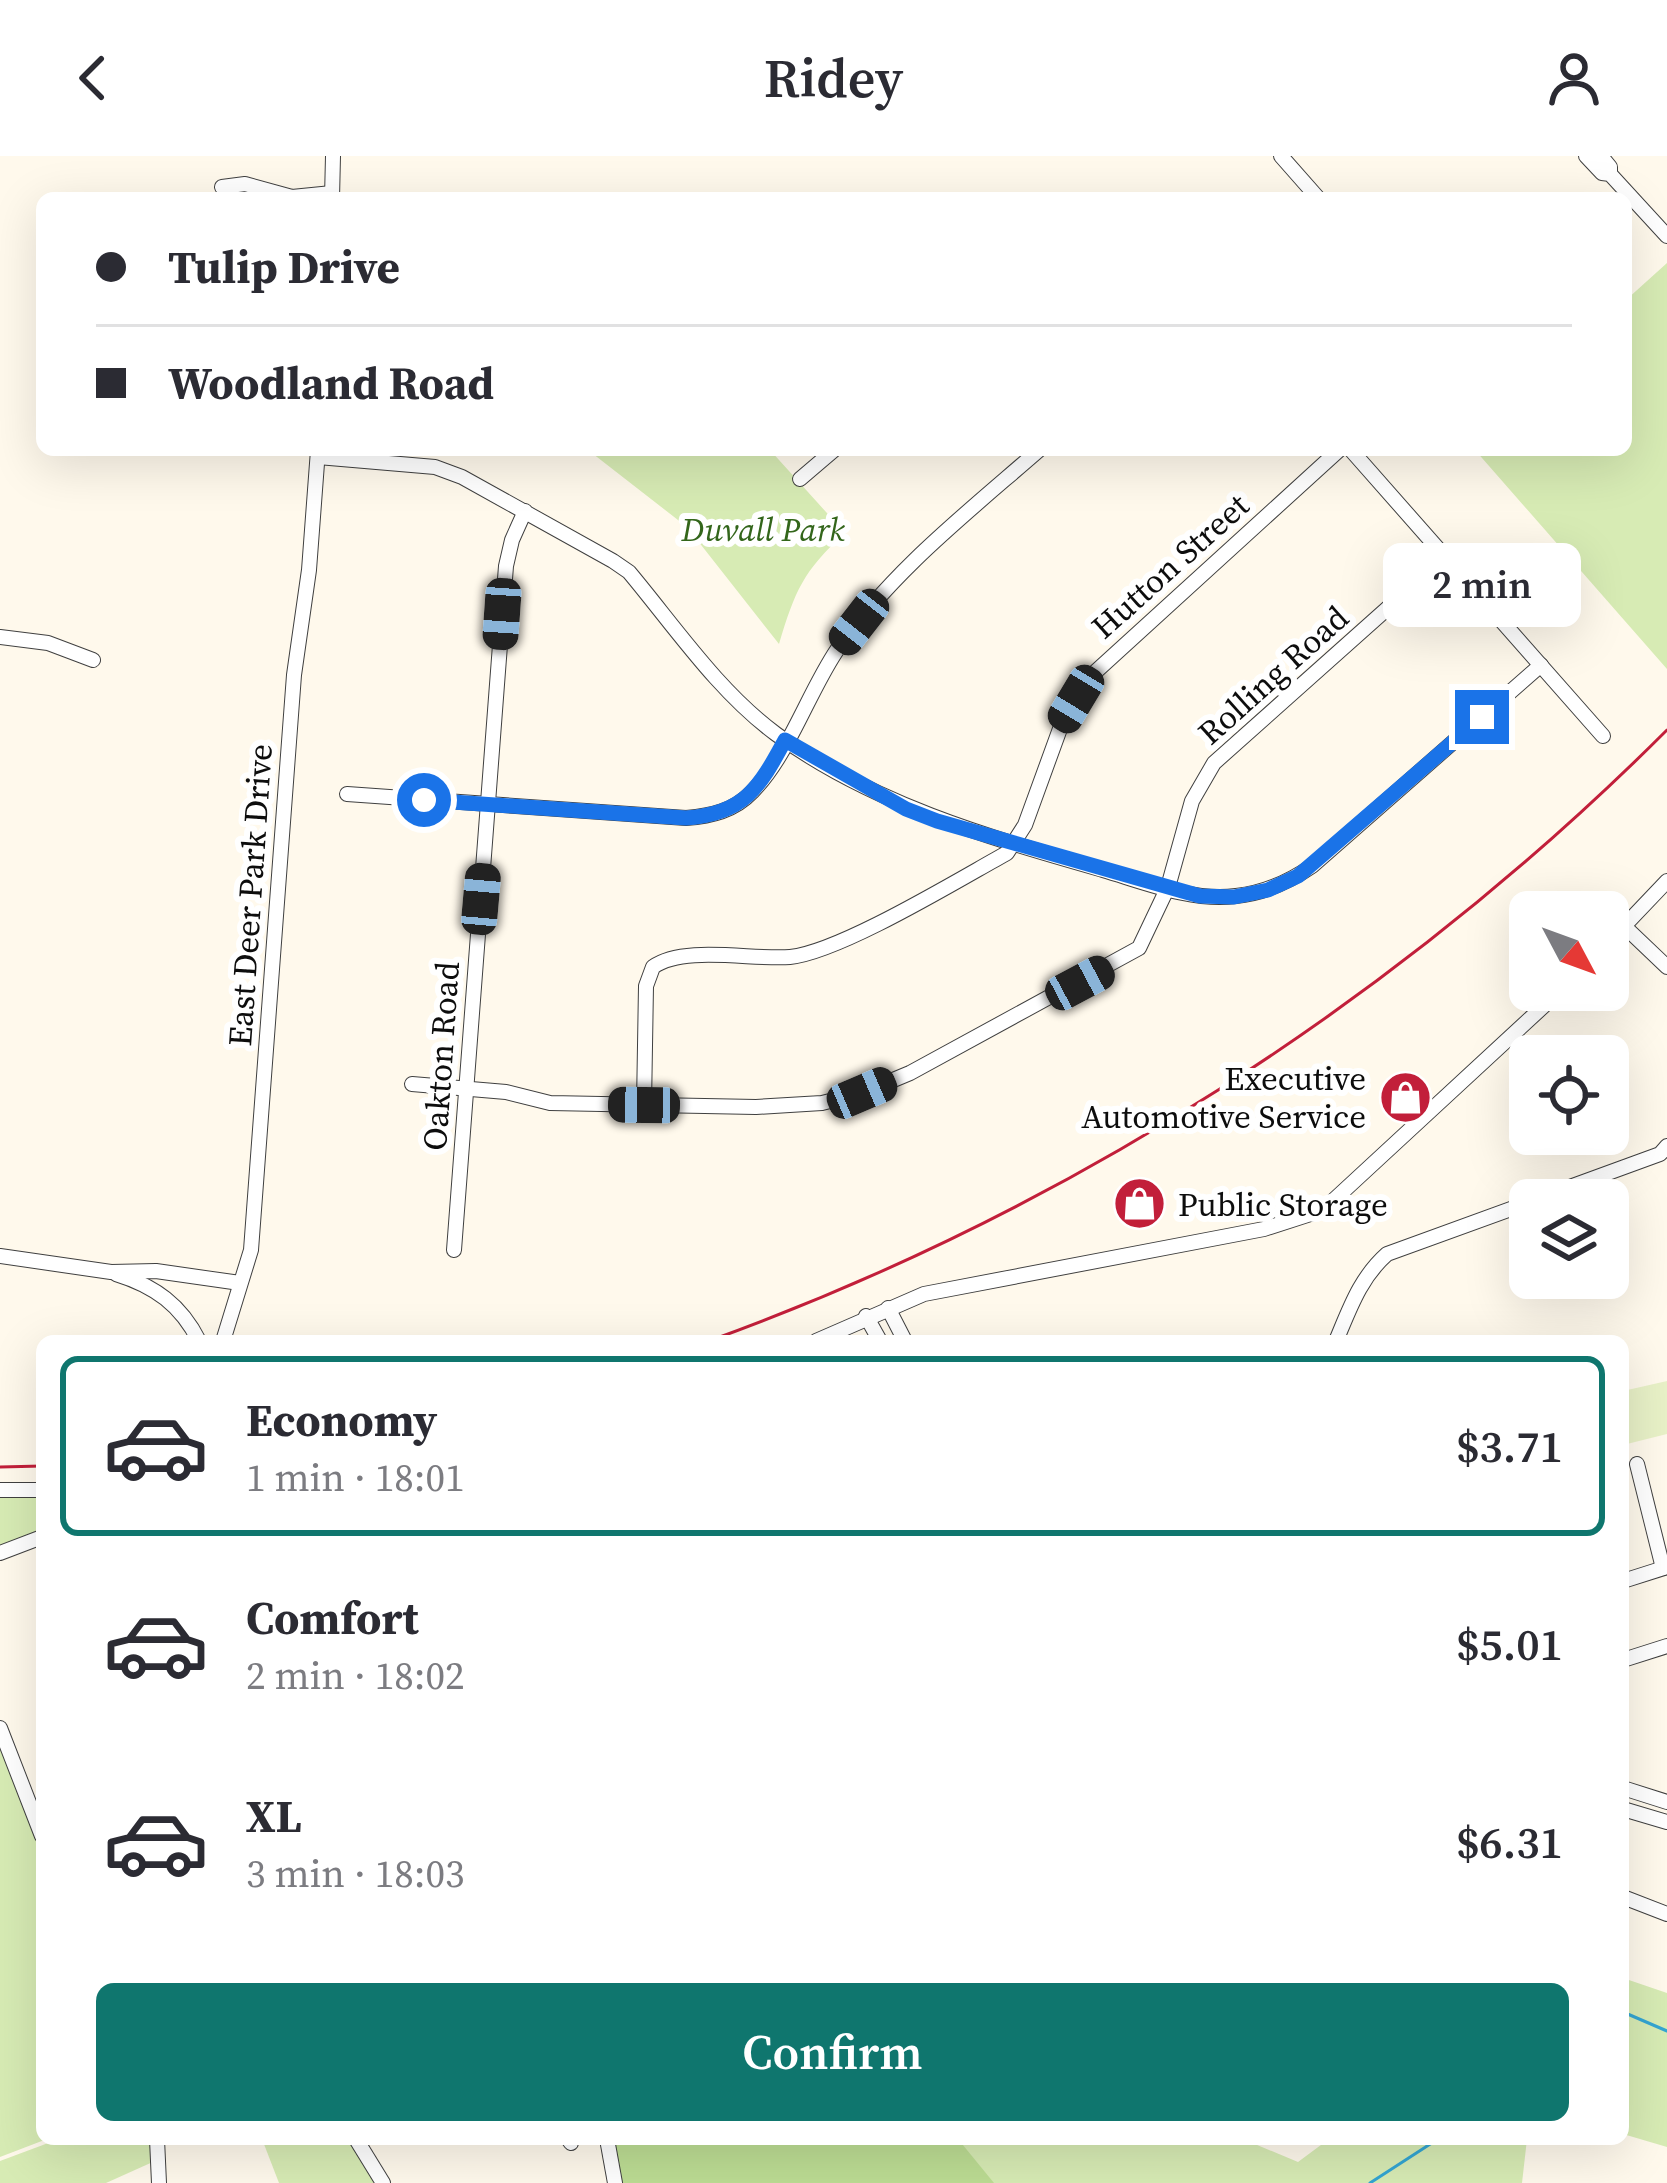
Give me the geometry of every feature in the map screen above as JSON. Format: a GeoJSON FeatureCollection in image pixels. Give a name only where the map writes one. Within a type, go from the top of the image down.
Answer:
{"type":"FeatureCollection","features":[{"type":"Feature","properties":{"kind":"street"},"geometry":{"type":"LineString","coordinates":[[332,192],[333,156]]}},
{"type":"Feature","properties":{"kind":"street"},"geometry":{"type":"LineString","coordinates":[[1281,156],[1313,192]]}},
{"type":"Feature","properties":{"kind":"street"},"geometry":{"type":"LineString","coordinates":[[1586,156],[1602,173],[1610,174]]}},
{"type":"Feature","properties":{"kind":"street"},"geometry":{"type":"LineString","coordinates":[[1601,156],[1624,192]]}},
{"type":"Feature","properties":{"kind":"street"},"geometry":{"type":"LineString","coordinates":[[222,187],[245,184],[274,192]]}},
{"type":"Feature","properties":{"kind":"street"},"geometry":{"type":"LineString","coordinates":[[1632,201],[1667,236]]}},
{"type":"Feature","properties":{"kind":"street","name":"East Deer Park Drive"},"geometry":{"type":"LineString","coordinates":[[225,1335],[251,1250],[294,675],[318,456]]}},
{"type":"Feature","properties":{"kind":"street"},"geometry":{"type":"LineString","coordinates":[[343,456],[435,467],[525,511],[629,572],[727,689],[785,740],[906,809],[1200,896],[1234,897],[1268,890],[1298,876],[1541,665]]}},
{"type":"Feature","properties":{"kind":"street"},"geometry":{"type":"LineString","coordinates":[[800,479],[827,456]]}},
{"type":"Feature","properties":{"kind":"street"},"geometry":{"type":"LineString","coordinates":[[347,794],[709,816],[733,808],[752,794],[836,651],[881,593],[1032,456]]}},
{"type":"Feature","properties":{"kind":"street","name":"Hutton Street"},"geometry":{"type":"LineString","coordinates":[[1016,845],[1060,726],[1092,675],[1332,456]]}},
{"type":"Feature","properties":{"kind":"street"},"geometry":{"type":"LineString","coordinates":[[1356,456],[1603,736]]}},
{"type":"Feature","properties":{"kind":"street","name":"Oakton Road"},"geometry":{"type":"LineString","coordinates":[[454,1250],[506,566],[525,511]]}},
{"type":"Feature","properties":{"kind":"street","name":"Rolling Road"},"geometry":{"type":"LineString","coordinates":[[412,1084],[506,1092],[550,1103],[756,1107],[822,1103],[910,1073],[1123,961],[1139,948],[1168,887],[1192,801],[1214,763],[1444,557]]}},
{"type":"Feature","properties":{"kind":"street"},"geometry":{"type":"LineString","coordinates":[[0,637],[48,643],[93,660]]}},
{"type":"Feature","properties":{"kind":"street"},"geometry":{"type":"LineString","coordinates":[[644,1105],[646,986],[648,975],[661,961],[678,956],[778,958],[816,951],[1016,845]]}},
{"type":"Feature","properties":{"kind":"street"},"geometry":{"type":"LineString","coordinates":[[1629,921],[1667,881]]}},
{"type":"Feature","properties":{"kind":"street"},"geometry":{"type":"LineString","coordinates":[[1629,931],[1667,968]]}},
{"type":"Feature","properties":{"kind":"street"},"geometry":{"type":"LineString","coordinates":[[828,1335],[924,1294],[1264,1229],[1323,1210],[1538,1011]]}},
{"type":"Feature","properties":{"kind":"street"},"geometry":{"type":"LineString","coordinates":[[1592,1179],[1660,1154],[1667,1146]]}},
{"type":"Feature","properties":{"kind":"street"},"geometry":{"type":"LineString","coordinates":[[1339,1335],[1358,1289],[1387,1254],[1509,1209]]}},
{"type":"Feature","properties":{"kind":"street"},"geometry":{"type":"LineString","coordinates":[[0,1256],[240,1283]]}},
{"type":"Feature","properties":{"kind":"street"},"geometry":{"type":"LineString","coordinates":[[111,1272],[160,1292],[180,1310],[196,1335]]}},
{"type":"Feature","properties":{"kind":"street"},"geometry":{"type":"LineString","coordinates":[[888,1308],[902,1335]]}},
{"type":"Feature","properties":{"kind":"street"},"geometry":{"type":"LineString","coordinates":[[866,1316],[877,1335]]}},
{"type":"Feature","properties":{"kind":"street"},"geometry":{"type":"LineString","coordinates":[[1629,1578],[1665,1567],[1637,1464]]}},
{"type":"Feature","properties":{"kind":"street"},"geometry":{"type":"LineString","coordinates":[[0,1490],[36,1490]]}},
{"type":"Feature","properties":{"kind":"street"},"geometry":{"type":"LineString","coordinates":[[0,1553],[36,1539]]}},
{"type":"Feature","properties":{"kind":"street"},"geometry":{"type":"LineString","coordinates":[[1629,1658],[1667,1646]]}},
{"type":"Feature","properties":{"kind":"street"},"geometry":{"type":"LineString","coordinates":[[0,1728],[36,1821]]}},
{"type":"Feature","properties":{"kind":"street"},"geometry":{"type":"LineString","coordinates":[[1629,1790],[1667,1802]]}},
{"type":"Feature","properties":{"kind":"street"},"geometry":{"type":"LineString","coordinates":[[1629,1811],[1667,1822]]}},
{"type":"Feature","properties":{"kind":"street"},"geometry":{"type":"LineString","coordinates":[[1629,1899],[1667,1914]]}},
{"type":"Feature","properties":{"kind":"street"},"geometry":{"type":"LineString","coordinates":[[157,2145],[159,2183]]}},
{"type":"Feature","properties":{"kind":"street"},"geometry":{"type":"LineString","coordinates":[[360,2145],[379,2177],[362,2183]]}},
{"type":"Feature","properties":{"kind":"street"},"geometry":{"type":"LineString","coordinates":[[608,2145],[615,2183]]}},
{"type":"Feature","properties":{"kind":"green space"},"geometry":{"type":"Polygon","coordinates":[[[1667,263],[1667,669],[1480,456],[1632,456],[1632,295],[1667,263]]]}},
{"type":"Feature","properties":{"kind":"green space","name":"Duvall Park"},"geometry":{"type":"Polygon","coordinates":[[[596,456],[775,456],[845,533],[802,583],[779,644],[687,527],[596,456]]]}},
{"type":"Feature","properties":{"kind":"green space"},"geometry":{"type":"Polygon","coordinates":[[[1667,1381],[1667,1434],[1629,1444],[1629,1390],[1667,1381]]]}},
{"type":"Feature","properties":{"kind":"green space"},"geometry":{"type":"Polygon","coordinates":[[[36,1482],[36,1537],[0,1551],[0,1483],[36,1482]]]}},
{"type":"Feature","properties":{"kind":"green space"},"geometry":{"type":"Polygon","coordinates":[[[0,1729],[36,1822],[36,2143],[0,2157],[0,1729]]]}},
{"type":"Feature","properties":{"kind":"green space"},"geometry":{"type":"Polygon","coordinates":[[[1629,1980],[1667,1993],[1667,2147],[1629,2136],[1629,1980]]]}},
{"type":"Feature","properties":{"kind":"green space"},"geometry":{"type":"Polygon","coordinates":[[[43,2145],[154,2145],[155,2161],[106,2183],[0,2183],[0,2161],[43,2145]]]}},
{"type":"Feature","properties":{"kind":"green space"},"geometry":{"type":"Polygon","coordinates":[[[264,2145],[356,2145],[378,2183],[279,2183],[264,2145]]]}},
{"type":"Feature","properties":{"kind":"green space"},"geometry":{"type":"Polygon","coordinates":[[[615,2145],[963,2145],[994,2183],[621,2183],[615,2145]]]}},
{"type":"Feature","properties":{"kind":"green space"},"geometry":{"type":"Polygon","coordinates":[[[962,2145],[1257,2145],[1298,2162],[1321,2145],[1526,2145],[1522,2183],[991,2183],[962,2145]]]}},
{"type":"Feature","properties":{"kind":"waterway"},"geometry":{"type":"LineString","coordinates":[[1629,2015],[1667,2031]]}},
{"type":"Feature","properties":{"kind":"waterway"},"geometry":{"type":"LineString","coordinates":[[1370,2183],[1429,2145]]}},
{"type":"Feature","properties":{"kind":"railway"},"geometry":{"type":"LineString","coordinates":[[724,1335],[972,1229],[1099,1162],[1221,1088],[1340,1008],[1454,921],[1667,730]]}},
{"type":"Feature","properties":{"kind":"railway"},"geometry":{"type":"LineString","coordinates":[[0,1467],[36,1466]]}},
{"type":"Feature","properties":{"kind":"place","name":"Executive Automotive Service"},"geometry":{"type":"Point","coordinates":[1405,1097]}},
{"type":"Feature","properties":{"kind":"place","name":"Public Storage"},"geometry":{"type":"Point","coordinates":[1139,1204]}},
{"type":"Feature","properties":{"kind":"route"},"geometry":{"type":"LineString","coordinates":[[424,800],[709,816],[733,808],[752,794],[785,740],[906,809],[937,821],[1200,896],[1234,897],[1268,890],[1312,866],[1482,717]]}}]}
